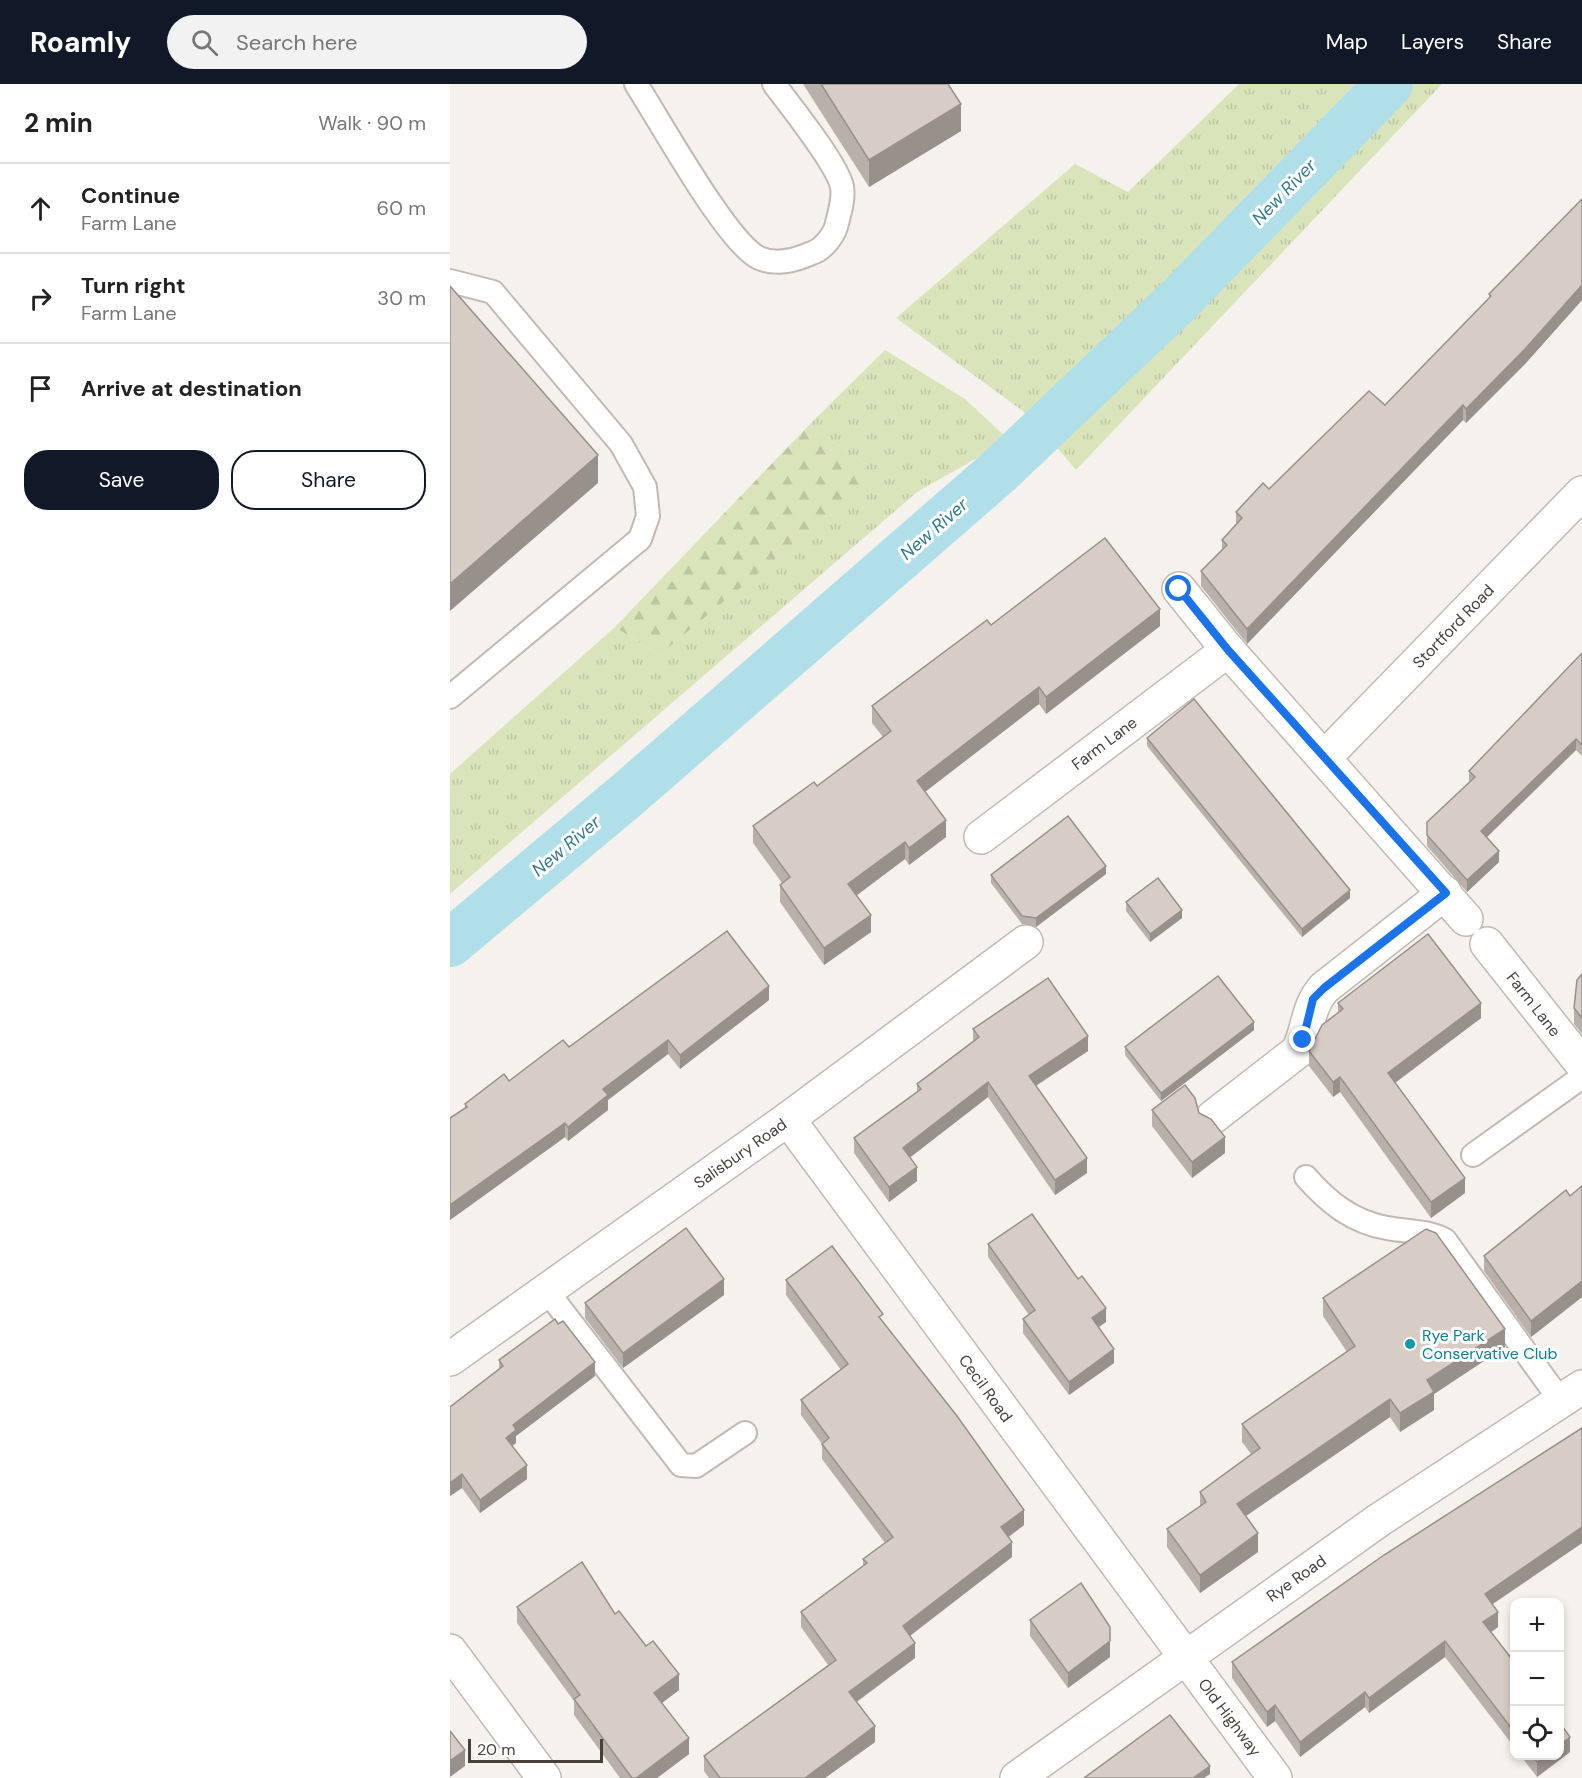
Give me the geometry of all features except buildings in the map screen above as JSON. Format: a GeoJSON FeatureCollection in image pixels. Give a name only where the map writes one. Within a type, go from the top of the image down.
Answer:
{"type":"FeatureCollection","features":[{"type":"Feature","properties":{"kind":"street","name":"Stortford Road"},"geometry":{"type":"LineString","coordinates":[[1324,758],[1582,493]]}},
{"type":"Feature","properties":{"kind":"street"},"geometry":{"type":"LineString","coordinates":[[1179,589],[1228,650],[1446,893],[1466,919]]}},
{"type":"Feature","properties":{"kind":"street","name":"Farm Lane"},"geometry":{"type":"LineString","coordinates":[[981,837],[1228,650]]}},
{"type":"Feature","properties":{"kind":"street"},"geometry":{"type":"LineString","coordinates":[[1213,1117],[1298,1051],[1313,999],[1324,988],[1446,893]]}},
{"type":"Feature","properties":{"kind":"street","name":"Salisbury Road"},"geometry":{"type":"LineString","coordinates":[[450,1359],[788,1119],[1026,942]]}},
{"type":"Feature","properties":{"kind":"street","name":"Farm Lane"},"geometry":{"type":"LineString","coordinates":[[1487,944],[1582,1064]]}},
{"type":"Feature","properties":{"kind":"street","name":"Cecil Road"},"geometry":{"type":"LineString","coordinates":[[788,1119],[1185,1656]]}},
{"type":"Feature","properties":{"kind":"street","name":"Rye Road"},"geometry":{"type":"LineString","coordinates":[[1017,1778],[1185,1656],[1379,1520],[1571,1393]]}},
{"type":"Feature","properties":{"kind":"street"},"geometry":{"type":"LineString","coordinates":[[450,1651],[543,1778]]}},
{"type":"Feature","properties":{"kind":"street","name":"Old Highway"},"geometry":{"type":"LineString","coordinates":[[1185,1656],[1275,1778]]}},
{"type":"Feature","properties":{"kind":"lane"},"geometry":{"type":"LineString","coordinates":[[636,84],[710,202],[744,245],[759,258],[778,262],[818,251],[835,231],[841,208],[842,186],[824,153],[774,84]]}},
{"type":"Feature","properties":{"kind":"lane"},"geometry":{"type":"LineString","coordinates":[[450,281],[493,292],[614,435],[645,487],[648,516],[640,538],[450,697]]}},
{"type":"Feature","properties":{"kind":"lane"},"geometry":{"type":"LineString","coordinates":[[1473,1155],[1582,1077]]}},
{"type":"Feature","properties":{"kind":"lane"},"geometry":{"type":"LineString","coordinates":[[1306,1177],[1344,1212],[1367,1223],[1433,1233],[1445,1240],[1571,1393]]}},
{"type":"Feature","properties":{"kind":"lane"},"geometry":{"type":"LineString","coordinates":[[546,1290],[681,1465],[696,1466],[746,1433]]}},
{"type":"Feature","properties":{"kind":"green space"},"geometry":{"type":"Polygon","coordinates":[[[1239,84],[1442,84],[1076,470],[1031,417],[896,318],[1075,164],[1128,192],[1239,84]]]}},
{"type":"Feature","properties":{"kind":"green space"},"geometry":{"type":"Polygon","coordinates":[[[885,350],[965,399],[1009,440],[917,492],[450,894],[450,774],[615,627],[659,655],[867,465],[809,425],[885,350]]]}},
{"type":"Feature","properties":{"kind":"green space"},"geometry":{"type":"Polygon","coordinates":[[[809,425],[867,465],[860,489],[659,655],[615,627],[809,425]]]}},
{"type":"Feature","properties":{"kind":"waterway","name":"New River"},"geometry":{"type":"LineString","coordinates":[[450,943],[627,795],[998,472],[1180,299],[1389,84]]}},
{"type":"Feature","properties":{"kind":"place","name":"Rye Park Conservative Club"},"geometry":{"type":"Point","coordinates":[1410,1344]}},
{"type":"Feature","properties":{"kind":"route"},"geometry":{"type":"LineString","coordinates":[[1179,589],[1228,650],[1446,893],[1313,999],[1303,1040]]}}]}
